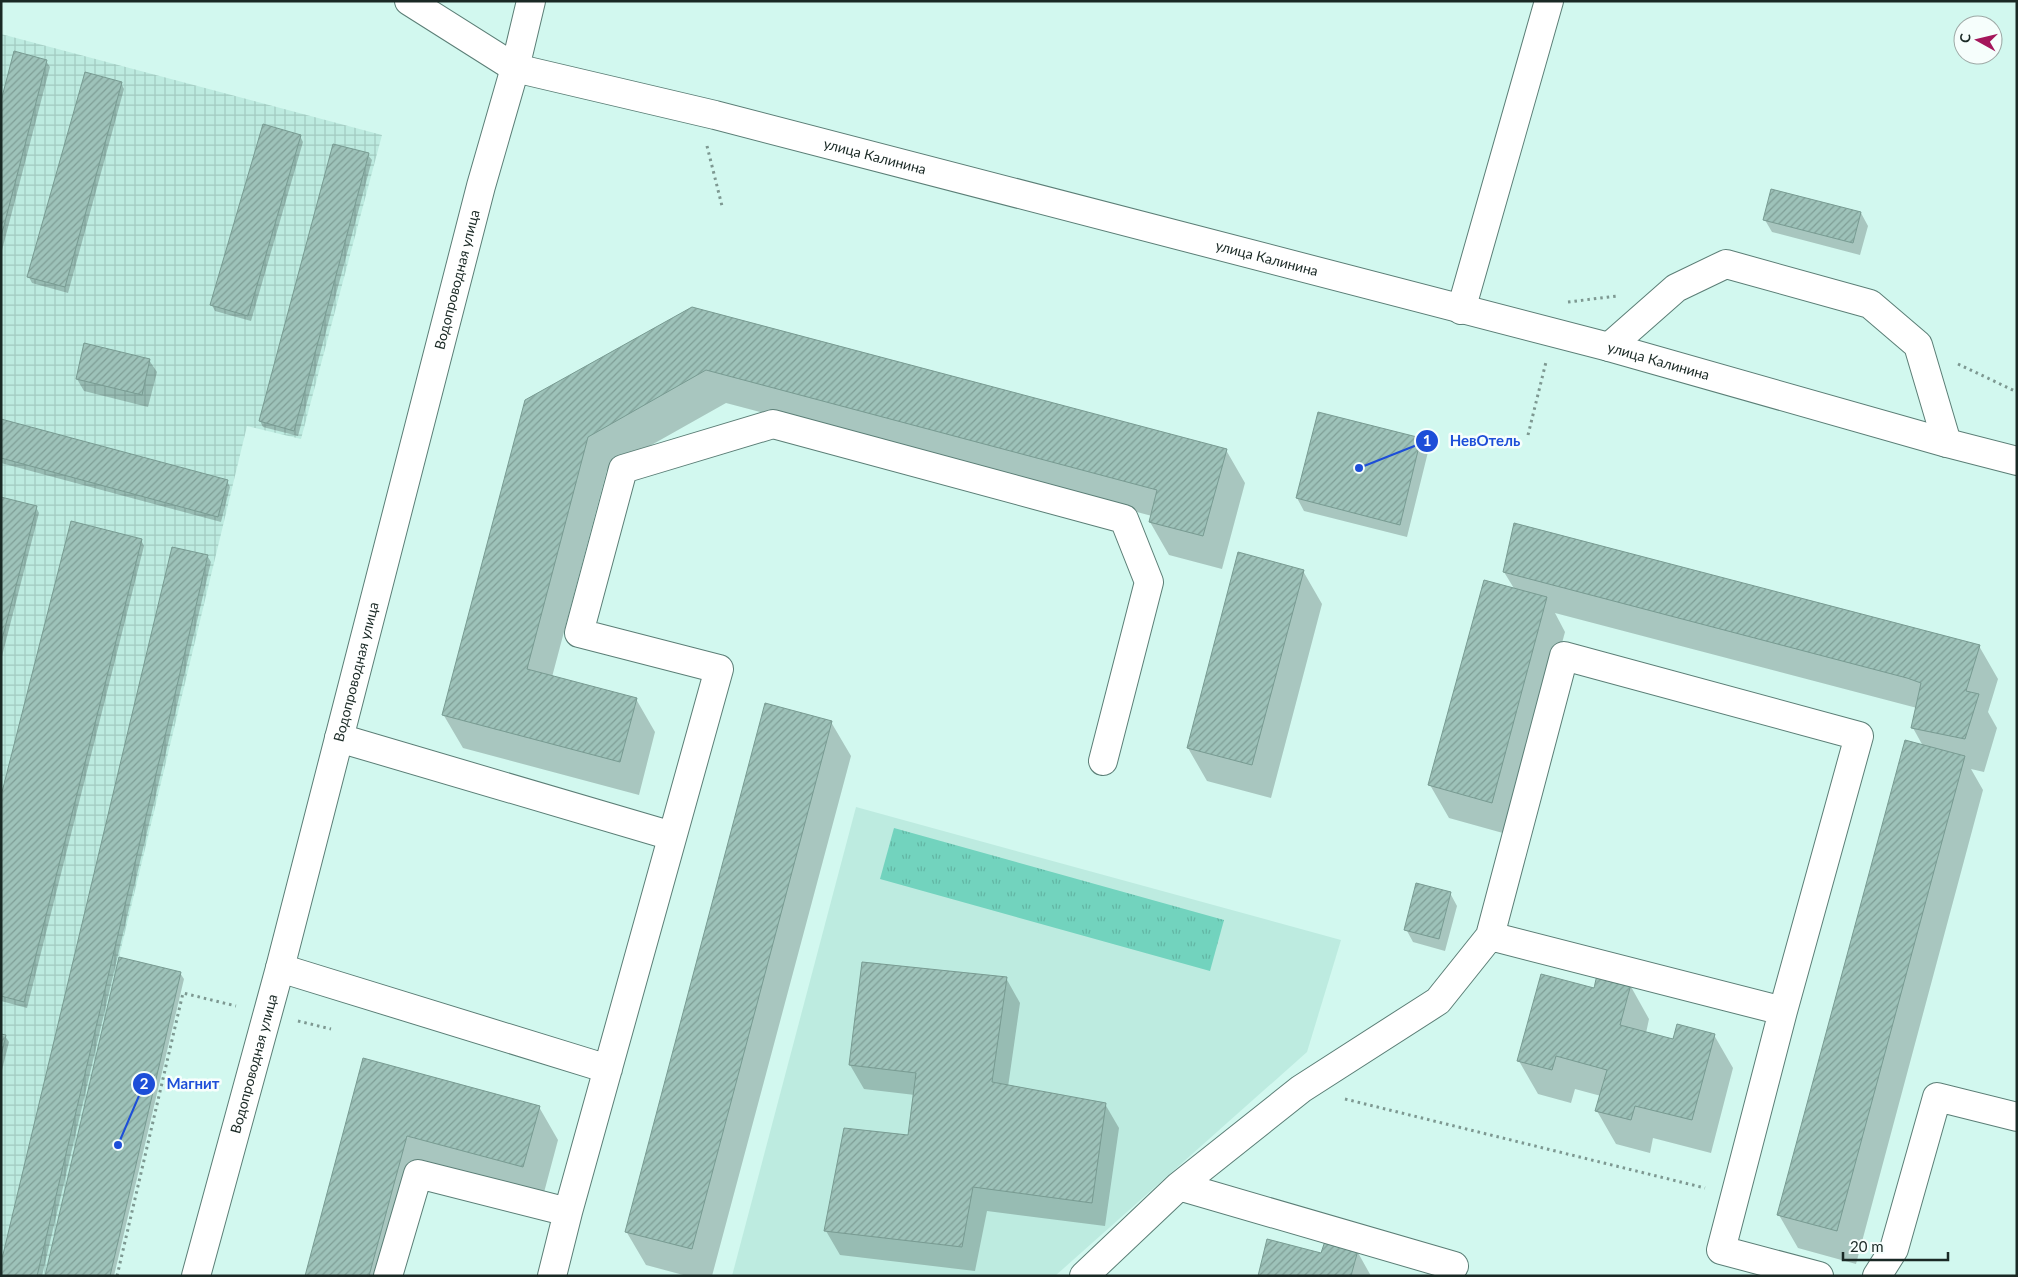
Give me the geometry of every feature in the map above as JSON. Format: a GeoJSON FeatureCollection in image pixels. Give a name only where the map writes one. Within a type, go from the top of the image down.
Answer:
{"type":"FeatureCollection","features":[{"type":"Feature","properties":{"kind":"main road","name":"улица Калинина"},"geometry":{"type":"LineString","coordinates":[[409,1],[515,68],[714,115],[1609,347],[1947,443],[2017,461]]}},
{"type":"Feature","properties":{"kind":"main road","name":"Водопроводная улица"},"geometry":{"type":"LineString","coordinates":[[196,1276],[280,968],[481,186],[515,68],[531,1]]}},
{"type":"Feature","properties":{"kind":"main road"},"geometry":{"type":"LineString","coordinates":[[1461,310],[1549,1]]}},
{"type":"Feature","properties":{"kind":"main road"},"geometry":{"type":"LineString","coordinates":[[1609,347],[1676,288],[1726,264],[1870,304],[1918,345],[1947,443]]}},
{"type":"Feature","properties":{"kind":"main road"},"geometry":{"type":"LineString","coordinates":[[552,1276],[568,1212],[719,669],[579,633],[623,469],[773,424],[1124,519],[1149,582],[1103,760]]}},
{"type":"Feature","properties":{"kind":"main road"},"geometry":{"type":"LineString","coordinates":[[1084,1276],[1179,1186],[1301,1089],[1438,1001],[1490,936],[1564,656],[1859,736],[1721,1250],[1819,1276]]}},
{"type":"Feature","properties":{"kind":"main road"},"geometry":{"type":"LineString","coordinates":[[339,738],[672,836]]}},
{"type":"Feature","properties":{"kind":"main road"},"geometry":{"type":"LineString","coordinates":[[1490,936],[1784,1011]]}},
{"type":"Feature","properties":{"kind":"main road"},"geometry":{"type":"LineString","coordinates":[[280,968],[608,1069]]}},
{"type":"Feature","properties":{"kind":"main road"},"geometry":{"type":"LineString","coordinates":[[1877,1276],[1894,1249],[1937,1097],[2017,1116]]}},
{"type":"Feature","properties":{"kind":"main road"},"geometry":{"type":"LineString","coordinates":[[388,1276],[418,1174],[568,1212]]}},
{"type":"Feature","properties":{"kind":"main road"},"geometry":{"type":"LineString","coordinates":[[1179,1186],[1454,1266]]}},
{"type":"Feature","properties":{"kind":"path"},"geometry":{"type":"LineString","coordinates":[[714,115],[706,147],[722,206]]}},
{"type":"Feature","properties":{"kind":"path"},"geometry":{"type":"LineString","coordinates":[[1918,345],[2017,392]]}},
{"type":"Feature","properties":{"kind":"path"},"geometry":{"type":"LineString","coordinates":[[117,1276],[183,993],[331,1029]]}},
{"type":"Feature","properties":{"kind":"path"},"geometry":{"type":"LineString","coordinates":[[1301,1089],[1735,1195]]}},
{"type":"Feature","properties":{"kind":"shaded area"},"geometry":{"type":"Polygon","coordinates":[[[1,34],[382,135],[301,439],[247,426],[119,957],[45,1276],[1,1276],[1,34]]]}},
{"type":"Feature","properties":{"kind":"shaded area"},"geometry":{"type":"Polygon","coordinates":[[[856,807],[1341,940],[1307,1052],[1055,1276],[732,1276],[856,807]]]}},
{"type":"Feature","properties":{"kind":"green space"},"geometry":{"type":"Polygon","coordinates":[[[894,828],[1224,920],[1210,971],[880,879],[894,828]]]}},
{"type":"Feature","properties":{"kind":"building"},"geometry":{"type":"Polygon","coordinates":[[[14,51],[47,60],[1,237],[1,101],[14,51]]]}},
{"type":"Feature","properties":{"kind":"building"},"geometry":{"type":"Polygon","coordinates":[[[85,72],[122,82],[65,287],[27,277],[85,72]]]}},
{"type":"Feature","properties":{"kind":"building"},"geometry":{"type":"Polygon","coordinates":[[[263,124],[301,135],[248,316],[210,305],[263,124]]]}},
{"type":"Feature","properties":{"kind":"building"},"geometry":{"type":"Polygon","coordinates":[[[333,144],[369,153],[294,431],[259,421],[333,144]]]}},
{"type":"Feature","properties":{"kind":"building"},"geometry":{"type":"Polygon","coordinates":[[[1771,189],[1861,212],[1853,243],[1763,220],[1771,189]]]}},
{"type":"Feature","properties":{"kind":"building"},"geometry":{"type":"Polygon","coordinates":[[[692,307],[1227,449],[1203,536],[1149,522],[1157,490],[706,370],[588,437],[527,669],[637,698],[620,762],[442,715],[525,400],[692,307]]]}},
{"type":"Feature","properties":{"kind":"building"},"geometry":{"type":"Polygon","coordinates":[[[84,343],[150,359],[142,395],[76,379],[84,343]]]}},
{"type":"Feature","properties":{"kind":"building"},"geometry":{"type":"Polygon","coordinates":[[[1318,412],[1421,438],[1400,525],[1296,498],[1318,412]]]}},
{"type":"Feature","properties":{"kind":"building"},"geometry":{"type":"Polygon","coordinates":[[[1,419],[228,480],[218,517],[1,458],[1,419]]]}},
{"type":"Feature","properties":{"kind":"building"},"geometry":{"type":"Polygon","coordinates":[[[1,497],[37,506],[1,643],[1,497]]]}},
{"type":"Feature","properties":{"kind":"building"},"geometry":{"type":"Polygon","coordinates":[[[71,521],[142,539],[24,1002],[1,996],[1,796],[71,521]]]}},
{"type":"Feature","properties":{"kind":"building"},"geometry":{"type":"Polygon","coordinates":[[[1514,523],[1980,645],[1966,691],[1979,694],[1965,739],[1911,728],[1921,683],[1503,572],[1514,523]]]}},
{"type":"Feature","properties":{"kind":"building"},"geometry":{"type":"Polygon","coordinates":[[[172,547],[208,555],[37,1276],[1,1276],[1,1263],[172,547]]]}},
{"type":"Feature","properties":{"kind":"building"},"geometry":{"type":"Polygon","coordinates":[[[1238,552],[1304,570],[1252,765],[1187,748],[1238,552]]]}},
{"type":"Feature","properties":{"kind":"building"},"geometry":{"type":"Polygon","coordinates":[[[1484,580],[1547,597],[1492,803],[1428,785],[1484,580]]]}},
{"type":"Feature","properties":{"kind":"building"},"geometry":{"type":"Polygon","coordinates":[[[765,703],[832,721],[692,1249],[625,1232],[765,703]]]}},
{"type":"Feature","properties":{"kind":"building"},"geometry":{"type":"Polygon","coordinates":[[[1905,740],[1965,756],[1837,1231],[1777,1215],[1905,740]]]}},
{"type":"Feature","properties":{"kind":"building"},"geometry":{"type":"Polygon","coordinates":[[[1416,883],[1451,892],[1439,939],[1404,930],[1416,883]]]}},
{"type":"Feature","properties":{"kind":"building"},"geometry":{"type":"Polygon","coordinates":[[[119,957],[181,972],[110,1276],[45,1276],[119,957]]]}},
{"type":"Feature","properties":{"kind":"building"},"geometry":{"type":"Polygon","coordinates":[[[862,962],[1007,977],[992,1082],[1106,1103],[1092,1203],[973,1187],[962,1247],[824,1231],[844,1128],[908,1135],[916,1073],[849,1065],[862,962]]]}},
{"type":"Feature","properties":{"kind":"building"},"geometry":{"type":"Polygon","coordinates":[[[1541,974],[1594,988],[1597,975],[1631,984],[1620,1025],[1673,1039],[1677,1024],[1715,1034],[1692,1120],[1635,1106],[1631,1120],[1595,1111],[1607,1070],[1556,1056],[1552,1070],[1517,1061],[1541,974]]]}},
{"type":"Feature","properties":{"kind":"building"},"geometry":{"type":"Polygon","coordinates":[[[1,1034],[6,1035],[1,1056],[1,1034]]]}},
{"type":"Feature","properties":{"kind":"building"},"geometry":{"type":"Polygon","coordinates":[[[363,1058],[540,1106],[523,1167],[407,1136],[369,1276],[305,1276],[363,1058]]]}},
{"type":"Feature","properties":{"kind":"building"},"geometry":{"type":"Polygon","coordinates":[[[1267,1239],[1321,1253],[1325,1241],[1358,1250],[1351,1276],[1258,1276],[1267,1239]]]}},
{"type":"Feature","properties":{"kind":"place","name":"НевОтель"},"geometry":{"type":"Point","coordinates":[1359,468]}},
{"type":"Feature","properties":{"kind":"place","name":"Магнит"},"geometry":{"type":"Point","coordinates":[118,1145]}}]}
